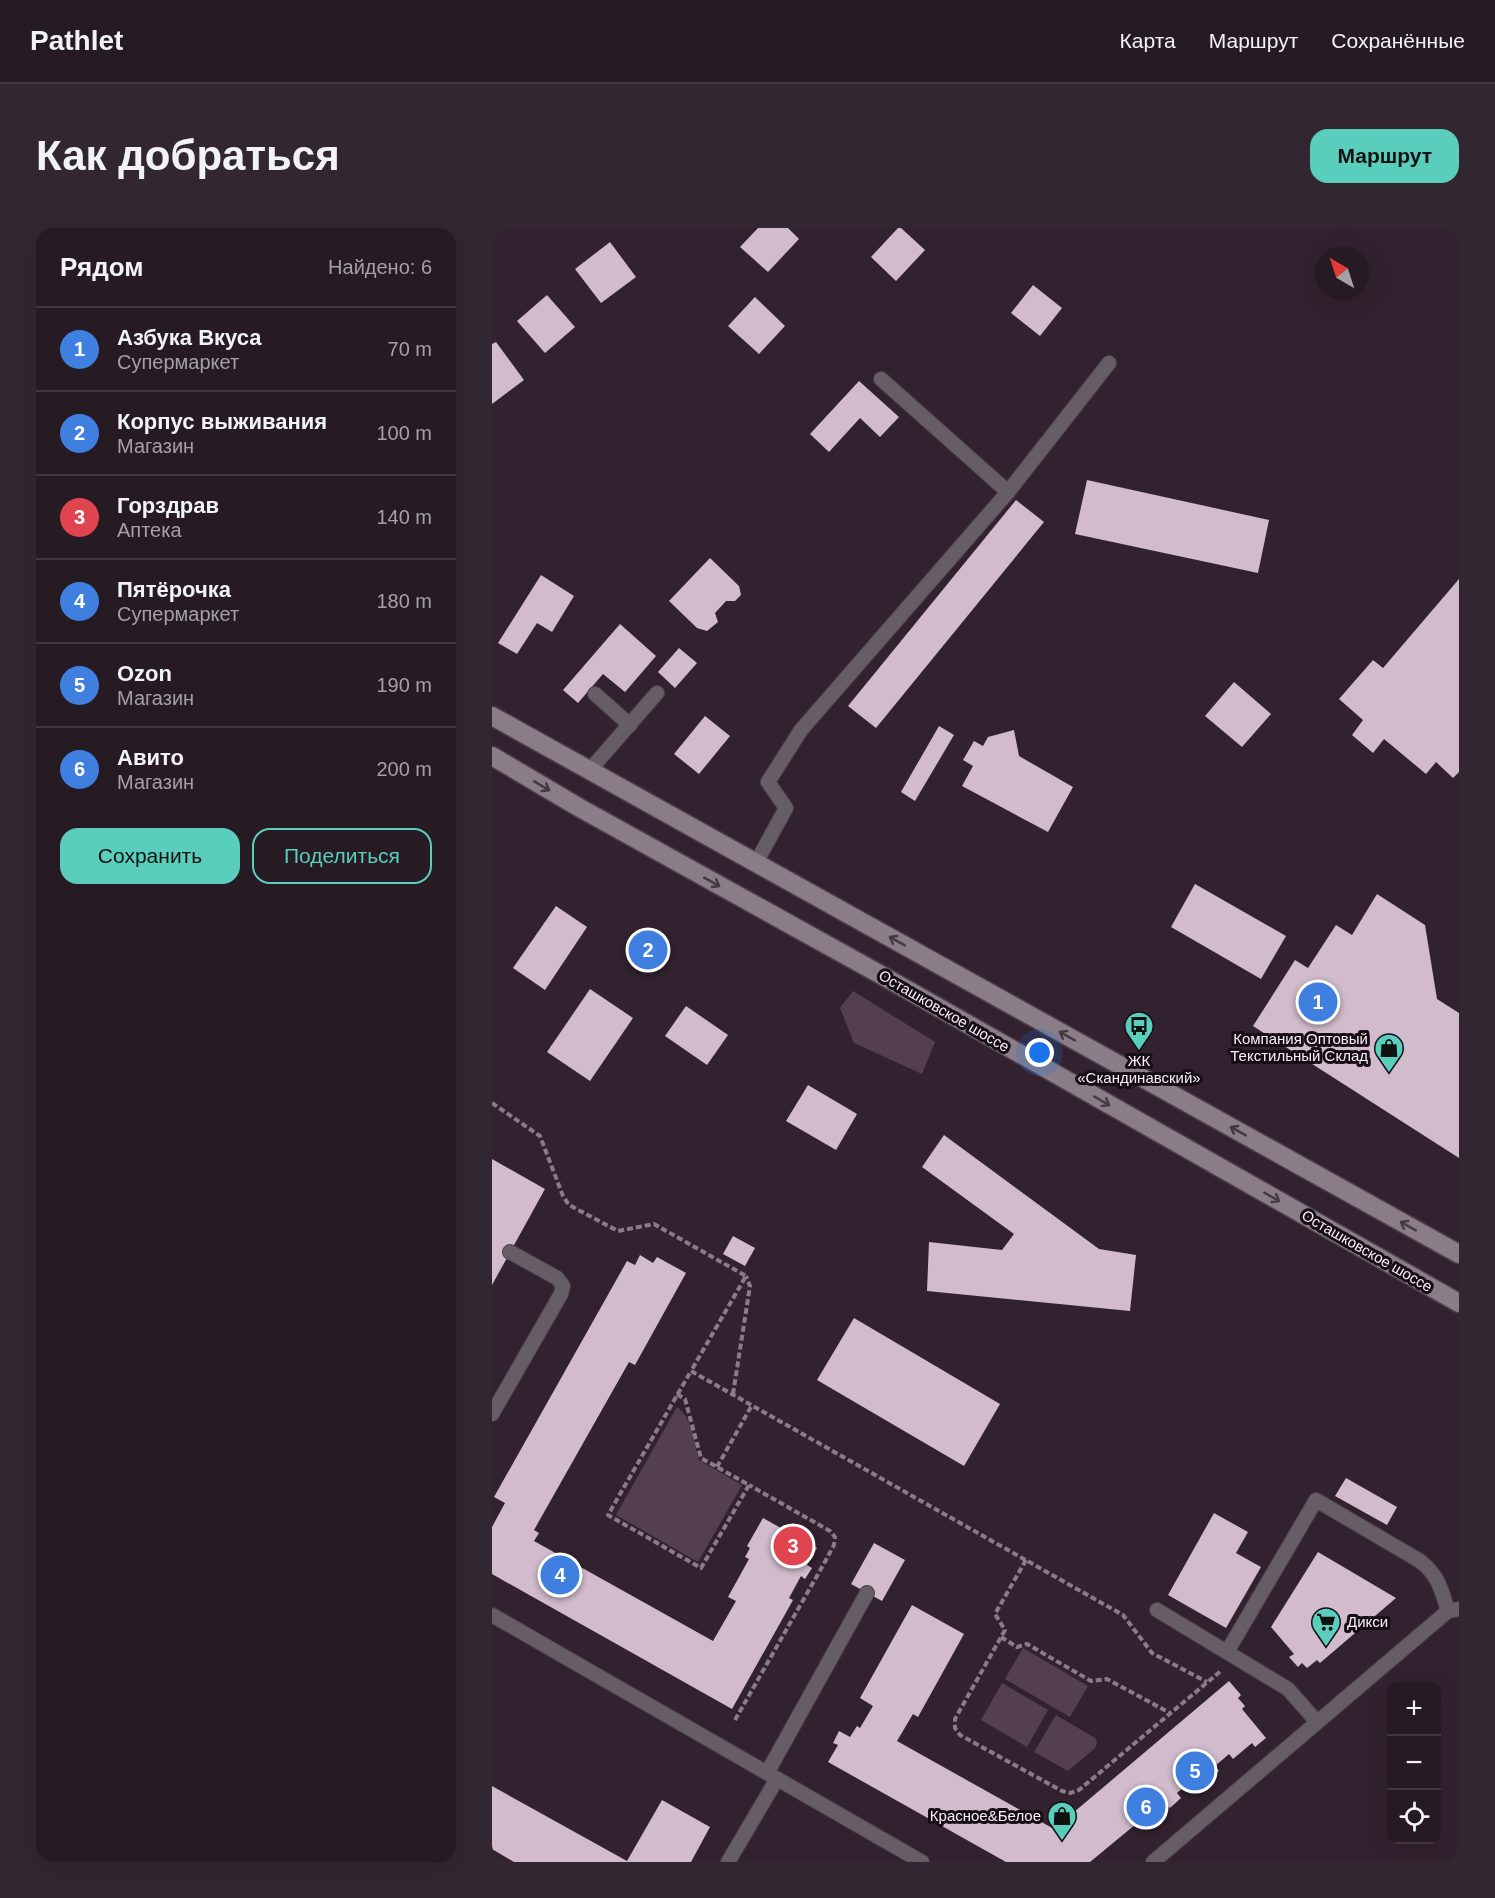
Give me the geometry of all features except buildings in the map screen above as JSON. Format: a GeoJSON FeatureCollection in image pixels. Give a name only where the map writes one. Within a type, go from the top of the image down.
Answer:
{"type":"FeatureCollection","features":[{"type":"Feature","properties":{"kind":"main road"},"geometry":{"type":"LineString","coordinates":[[492,716],[1459,1254]]}},
{"type":"Feature","properties":{"kind":"main road","name":"Осташковское шоссе"},"geometry":{"type":"LineString","coordinates":[[492,756],[580,808],[883,976],[1459,1303]]}},
{"type":"Feature","properties":{"kind":"lane"},"geometry":{"type":"LineString","coordinates":[[756,863],[786,808],[768,782],[801,730],[1008,492],[1109,363]]}},
{"type":"Feature","properties":{"kind":"lane"},"geometry":{"type":"LineString","coordinates":[[881,379],[1008,492]]}},
{"type":"Feature","properties":{"kind":"lane"},"geometry":{"type":"LineString","coordinates":[[589,771],[657,693]]}},
{"type":"Feature","properties":{"kind":"lane"},"geometry":{"type":"LineString","coordinates":[[595,694],[630,725]]}},
{"type":"Feature","properties":{"kind":"lane"},"geometry":{"type":"LineString","coordinates":[[492,1414],[561,1294],[563,1286],[557,1278],[510,1252]]}},
{"type":"Feature","properties":{"kind":"lane"},"geometry":{"type":"LineString","coordinates":[[1153,1862],[1453,1610],[1431,1570],[1316,1500],[1232,1655]]}},
{"type":"Feature","properties":{"kind":"lane"},"geometry":{"type":"LineString","coordinates":[[728,1862],[867,1593]]}},
{"type":"Feature","properties":{"kind":"lane"},"geometry":{"type":"LineString","coordinates":[[1157,1610],[1288,1689],[1317,1722]]}},
{"type":"Feature","properties":{"kind":"lane"},"geometry":{"type":"LineString","coordinates":[[492,1615],[922,1862]]}},
{"type":"Feature","properties":{"kind":"path"},"geometry":{"type":"LineString","coordinates":[[492,1103],[540,1136],[563,1196],[569,1205],[618,1231],[654,1224],[746,1276],[750,1286],[733,1394]]}},
{"type":"Feature","properties":{"kind":"path"},"geometry":{"type":"LineString","coordinates":[[746,1276],[608,1515],[700,1568],[749,1485]]}},
{"type":"Feature","properties":{"kind":"path"},"geometry":{"type":"LineString","coordinates":[[691,1371],[1123,1615],[1152,1653],[1207,1682]]}},
{"type":"Feature","properties":{"kind":"path"},"geometry":{"type":"LineString","coordinates":[[677,1394],[685,1399],[701,1458],[830,1531],[835,1537],[834,1545],[826,1560],[735,1720]]}},
{"type":"Feature","properties":{"kind":"path"},"geometry":{"type":"LineString","coordinates":[[717,1467],[752,1405]]}},
{"type":"Feature","properties":{"kind":"path"},"geometry":{"type":"LineString","coordinates":[[1026,1560],[995,1614],[1005,1630],[955,1719],[955,1728],[960,1735],[1062,1791],[1070,1793],[1080,1790],[1207,1682],[1232,1655]]}},
{"type":"Feature","properties":{"kind":"path"},"geometry":{"type":"LineString","coordinates":[[1001,1637],[1017,1647],[1027,1644],[1091,1681],[1107,1679],[1170,1713]]}},
{"type":"Feature","properties":{"kind":"shaded area"},"geometry":{"type":"Polygon","coordinates":[[[853,991],[935,1042],[922,1074],[854,1043],[840,1008],[853,991]]]}},
{"type":"Feature","properties":{"kind":"shaded area"},"geometry":{"type":"Polygon","coordinates":[[[677,1407],[690,1424],[699,1460],[742,1485],[698,1562],[616,1515],[677,1407]]]}},
{"type":"Feature","properties":{"kind":"shaded area"},"geometry":{"type":"Polygon","coordinates":[[[1023,1648],[1088,1686],[1070,1717],[1005,1679],[1023,1648]]]}},
{"type":"Feature","properties":{"kind":"shaded area"},"geometry":{"type":"Polygon","coordinates":[[[1002,1683],[1048,1710],[1027,1747],[981,1720],[1002,1683]]]}},
{"type":"Feature","properties":{"kind":"shaded area"},"geometry":{"type":"Polygon","coordinates":[[[1056,1715],[1095,1738],[1097,1743],[1095,1748],[1068,1771],[1034,1752],[1056,1715]]]}},
{"type":"Feature","properties":{"kind":"place","name":"Корпус выживания"},"geometry":{"type":"Point","coordinates":[648,950]}},
{"type":"Feature","properties":{"kind":"place","name":"Азбука Вкуса"},"geometry":{"type":"Point","coordinates":[1318,1002]}},
{"type":"Feature","properties":{"kind":"place","name":"ЖК «Скандинавский»"},"geometry":{"type":"Point","coordinates":[1139,1052]}},
{"type":"Feature","properties":{"kind":"place","name":"Компания Оптовый Текстильный Склад"},"geometry":{"type":"Point","coordinates":[1389,1074]}},
{"type":"Feature","properties":{"kind":"place","name":"Горздрав"},"geometry":{"type":"Point","coordinates":[793,1546]}},
{"type":"Feature","properties":{"kind":"place","name":"Пятёрочка"},"geometry":{"type":"Point","coordinates":[560,1575]}},
{"type":"Feature","properties":{"kind":"place","name":"Дикси"},"geometry":{"type":"Point","coordinates":[1326,1648]}},
{"type":"Feature","properties":{"kind":"place","name":"Ozon"},"geometry":{"type":"Point","coordinates":[1195,1771]}},
{"type":"Feature","properties":{"kind":"place","name":"Авито"},"geometry":{"type":"Point","coordinates":[1146,1807]}},
{"type":"Feature","properties":{"kind":"place","name":"Красное&Белое"},"geometry":{"type":"Point","coordinates":[1062,1842]}}]}
